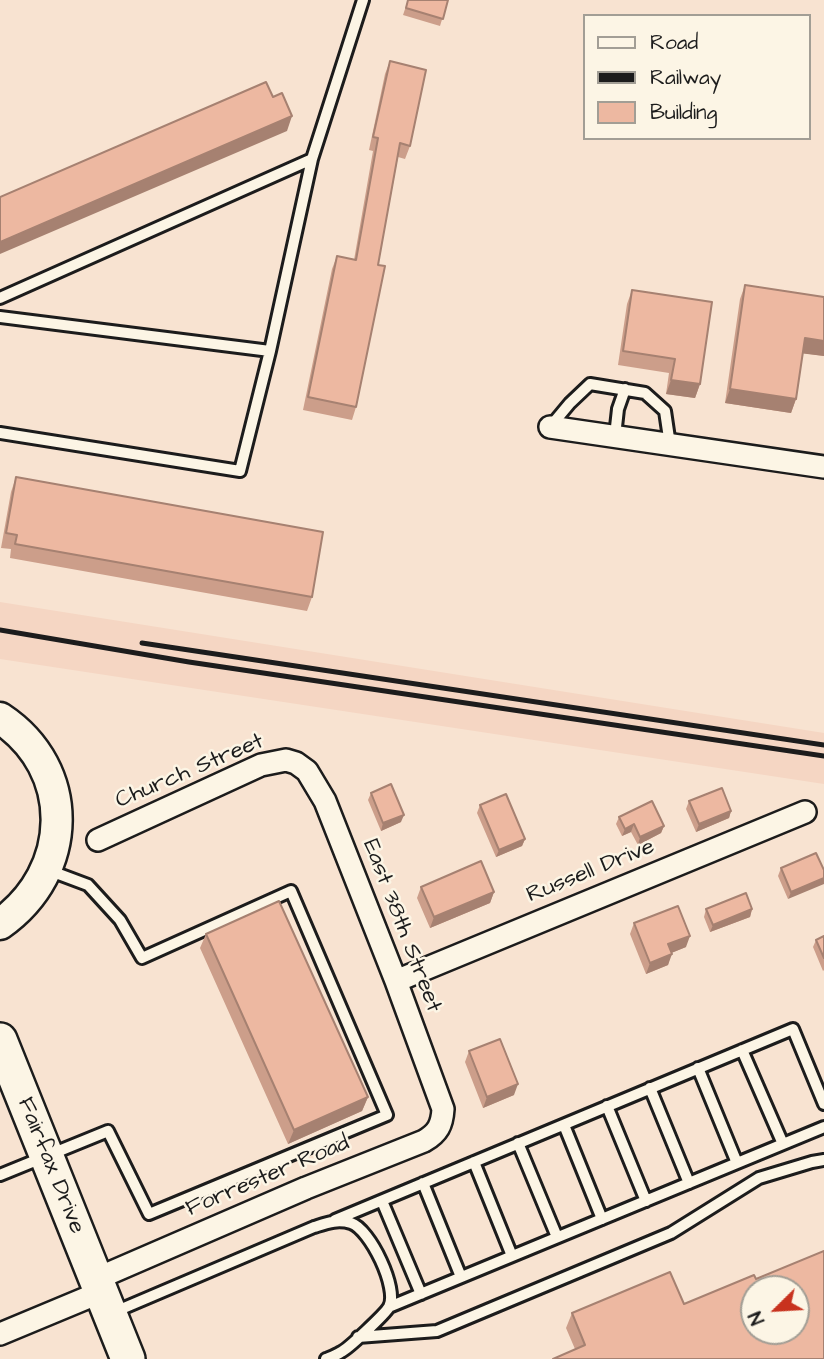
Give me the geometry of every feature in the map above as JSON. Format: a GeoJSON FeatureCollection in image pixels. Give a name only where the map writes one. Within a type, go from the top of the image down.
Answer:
{"type":"FeatureCollection","features":[{"type":"Feature","properties":{"kind":"main road","name":"Fairfax Drive"},"geometry":{"type":"LineString","coordinates":[[0,1040],[128,1359]]}},
{"type":"Feature","properties":{"kind":"street"},"geometry":{"type":"LineString","coordinates":[[550,427],[824,467]]}},
{"type":"Feature","properties":{"kind":"street"},"geometry":{"type":"LineString","coordinates":[[0,718],[18,732],[35,751],[52,788],[57,825],[55,846],[46,870],[23,905],[0,924]]}},
{"type":"Feature","properties":{"kind":"street","name":"Church Street"},"geometry":{"type":"LineString","coordinates":[[98,840],[261,765],[286,760],[302,767]]}},
{"type":"Feature","properties":{"kind":"street","name":"East 38th Street"},"geometry":{"type":"LineString","coordinates":[[302,767],[325,801],[443,1109]]}},
{"type":"Feature","properties":{"kind":"street","name":"Russell Drive"},"geometry":{"type":"LineString","coordinates":[[396,981],[805,813]]}},
{"type":"Feature","properties":{"kind":"street","name":"Forrester Road"},"geometry":{"type":"LineString","coordinates":[[0,1334],[102,1295],[306,1188],[424,1141],[435,1135],[440,1128],[443,1109]]}},
{"type":"Feature","properties":{"kind":"lane"},"geometry":{"type":"LineString","coordinates":[[0,433],[240,471],[270,351],[312,159],[363,0]]}},
{"type":"Feature","properties":{"kind":"lane"},"geometry":{"type":"LineString","coordinates":[[0,298],[312,159]]}},
{"type":"Feature","properties":{"kind":"lane"},"geometry":{"type":"LineString","coordinates":[[0,317],[270,351]]}},
{"type":"Feature","properties":{"kind":"lane"},"geometry":{"type":"LineString","coordinates":[[550,427],[590,384],[645,393],[665,411],[670,444]]}},
{"type":"Feature","properties":{"kind":"lane"},"geometry":{"type":"LineString","coordinates":[[615,436],[618,409],[625,389]]}},
{"type":"Feature","properties":{"kind":"lane"},"geometry":{"type":"LineString","coordinates":[[0,1175],[108,1131],[149,1214],[387,1115],[291,891],[142,958],[120,920],[88,885],[46,870]]}},
{"type":"Feature","properties":{"kind":"lane"},"geometry":{"type":"LineString","coordinates":[[102,1295],[335,1220],[793,1029],[824,1104]]}},
{"type":"Feature","properties":{"kind":"lane"},"geometry":{"type":"LineString","coordinates":[[742,1050],[783,1144]]}},
{"type":"Feature","properties":{"kind":"lane"},"geometry":{"type":"LineString","coordinates":[[698,1068],[737,1163]]}},
{"type":"Feature","properties":{"kind":"lane"},"geometry":{"type":"LineString","coordinates":[[650,1088],[689,1183]]}},
{"type":"Feature","properties":{"kind":"lane"},"geometry":{"type":"LineString","coordinates":[[607,1106],[646,1201]]}},
{"type":"Feature","properties":{"kind":"lane"},"geometry":{"type":"LineString","coordinates":[[564,1125],[602,1219]]}},
{"type":"Feature","properties":{"kind":"lane"},"geometry":{"type":"LineString","coordinates":[[326,1359],[344,1351],[389,1307],[824,1127]]}},
{"type":"Feature","properties":{"kind":"lane"},"geometry":{"type":"LineString","coordinates":[[518,1143],[557,1237]]}},
{"type":"Feature","properties":{"kind":"lane"},"geometry":{"type":"LineString","coordinates":[[358,1337],[437,1331],[671,1233],[759,1178],[824,1160]]}},
{"type":"Feature","properties":{"kind":"lane"},"geometry":{"type":"LineString","coordinates":[[474,1162],[512,1256]]}},
{"type":"Feature","properties":{"kind":"lane"},"geometry":{"type":"LineString","coordinates":[[423,1183],[461,1277]]}},
{"type":"Feature","properties":{"kind":"lane"},"geometry":{"type":"LineString","coordinates":[[382,1201],[421,1294]]}},
{"type":"Feature","properties":{"kind":"lane"},"geometry":{"type":"LineString","coordinates":[[335,1220],[354,1224],[367,1236],[385,1270],[392,1292],[389,1307]]}},
{"type":"Feature","properties":{"kind":"shaded area"},"geometry":{"type":"Polygon","coordinates":[[[0,602],[824,733],[824,784],[0,659],[0,602]]]}},
{"type":"Feature","properties":{"kind":"building"},"geometry":{"type":"Polygon","coordinates":[[[408,0],[448,0],[443,19],[406,8],[408,0]]]}},
{"type":"Feature","properties":{"kind":"building"},"geometry":{"type":"Polygon","coordinates":[[[390,61],[426,70],[410,146],[400,143],[378,265],[385,266],[356,407],[308,397],[337,256],[356,260],[378,138],[373,137],[390,61]]]}},
{"type":"Feature","properties":{"kind":"building"},"geometry":{"type":"Polygon","coordinates":[[[266,82],[273,97],[282,93],[292,116],[0,242],[0,197],[266,82]]]}},
{"type":"Feature","properties":{"kind":"building"},"geometry":{"type":"Polygon","coordinates":[[[745,285],[824,297],[824,341],[805,338],[796,399],[730,389],[745,285]]]}},
{"type":"Feature","properties":{"kind":"building"},"geometry":{"type":"Polygon","coordinates":[[[632,290],[712,302],[700,384],[671,380],[675,359],[623,351],[632,290]]]}},
{"type":"Feature","properties":{"kind":"building"},"geometry":{"type":"Polygon","coordinates":[[[16,477],[323,532],[312,597],[15,544],[17,535],[6,533],[16,477]]]}},
{"type":"Feature","properties":{"kind":"building"},"geometry":{"type":"Polygon","coordinates":[[[391,784],[404,815],[383,823],[371,793],[391,784]]]}},
{"type":"Feature","properties":{"kind":"building"},"geometry":{"type":"Polygon","coordinates":[[[722,788],[731,811],[699,824],[689,801],[722,788]]]}},
{"type":"Feature","properties":{"kind":"building"},"geometry":{"type":"Polygon","coordinates":[[[506,794],[525,839],[499,850],[480,805],[506,794]]]}},
{"type":"Feature","properties":{"kind":"building"},"geometry":{"type":"Polygon","coordinates":[[[652,801],[664,826],[640,837],[634,824],[625,829],[619,817],[652,801]]]}},
{"type":"Feature","properties":{"kind":"building"},"geometry":{"type":"Polygon","coordinates":[[[816,853],[824,870],[824,878],[791,892],[781,868],[816,853]]]}},
{"type":"Feature","properties":{"kind":"building"},"geometry":{"type":"Polygon","coordinates":[[[481,861],[494,892],[434,917],[421,887],[481,861]]]}},
{"type":"Feature","properties":{"kind":"building"},"geometry":{"type":"Polygon","coordinates":[[[746,893],[752,909],[713,925],[706,909],[746,893]]]}},
{"type":"Feature","properties":{"kind":"building"},"geometry":{"type":"Polygon","coordinates":[[[279,901],[368,1097],[294,1130],[206,934],[279,901]]]}},
{"type":"Feature","properties":{"kind":"building"},"geometry":{"type":"Polygon","coordinates":[[[678,906],[690,936],[668,944],[672,954],[650,963],[634,923],[678,906]]]}},
{"type":"Feature","properties":{"kind":"building"},"geometry":{"type":"Polygon","coordinates":[[[824,936],[824,958],[816,940],[824,936]]]}},
{"type":"Feature","properties":{"kind":"building"},"geometry":{"type":"Polygon","coordinates":[[[500,1039],[518,1084],[487,1097],[469,1051],[500,1039]]]}},
{"type":"Feature","properties":{"kind":"building"},"geometry":{"type":"Polygon","coordinates":[[[824,1251],[824,1359],[553,1359],[585,1345],[572,1313],[670,1272],[684,1304],[740,1281],[740,1345],[810,1345],[810,1275],[766,1275],[824,1251]]]}},
{"type":"Feature","properties":{"kind":"railway"},"geometry":{"type":"LineString","coordinates":[[0,630],[189,662],[824,756]]}},
{"type":"Feature","properties":{"kind":"railway"},"geometry":{"type":"LineString","coordinates":[[142,643],[824,745]]}}]}
